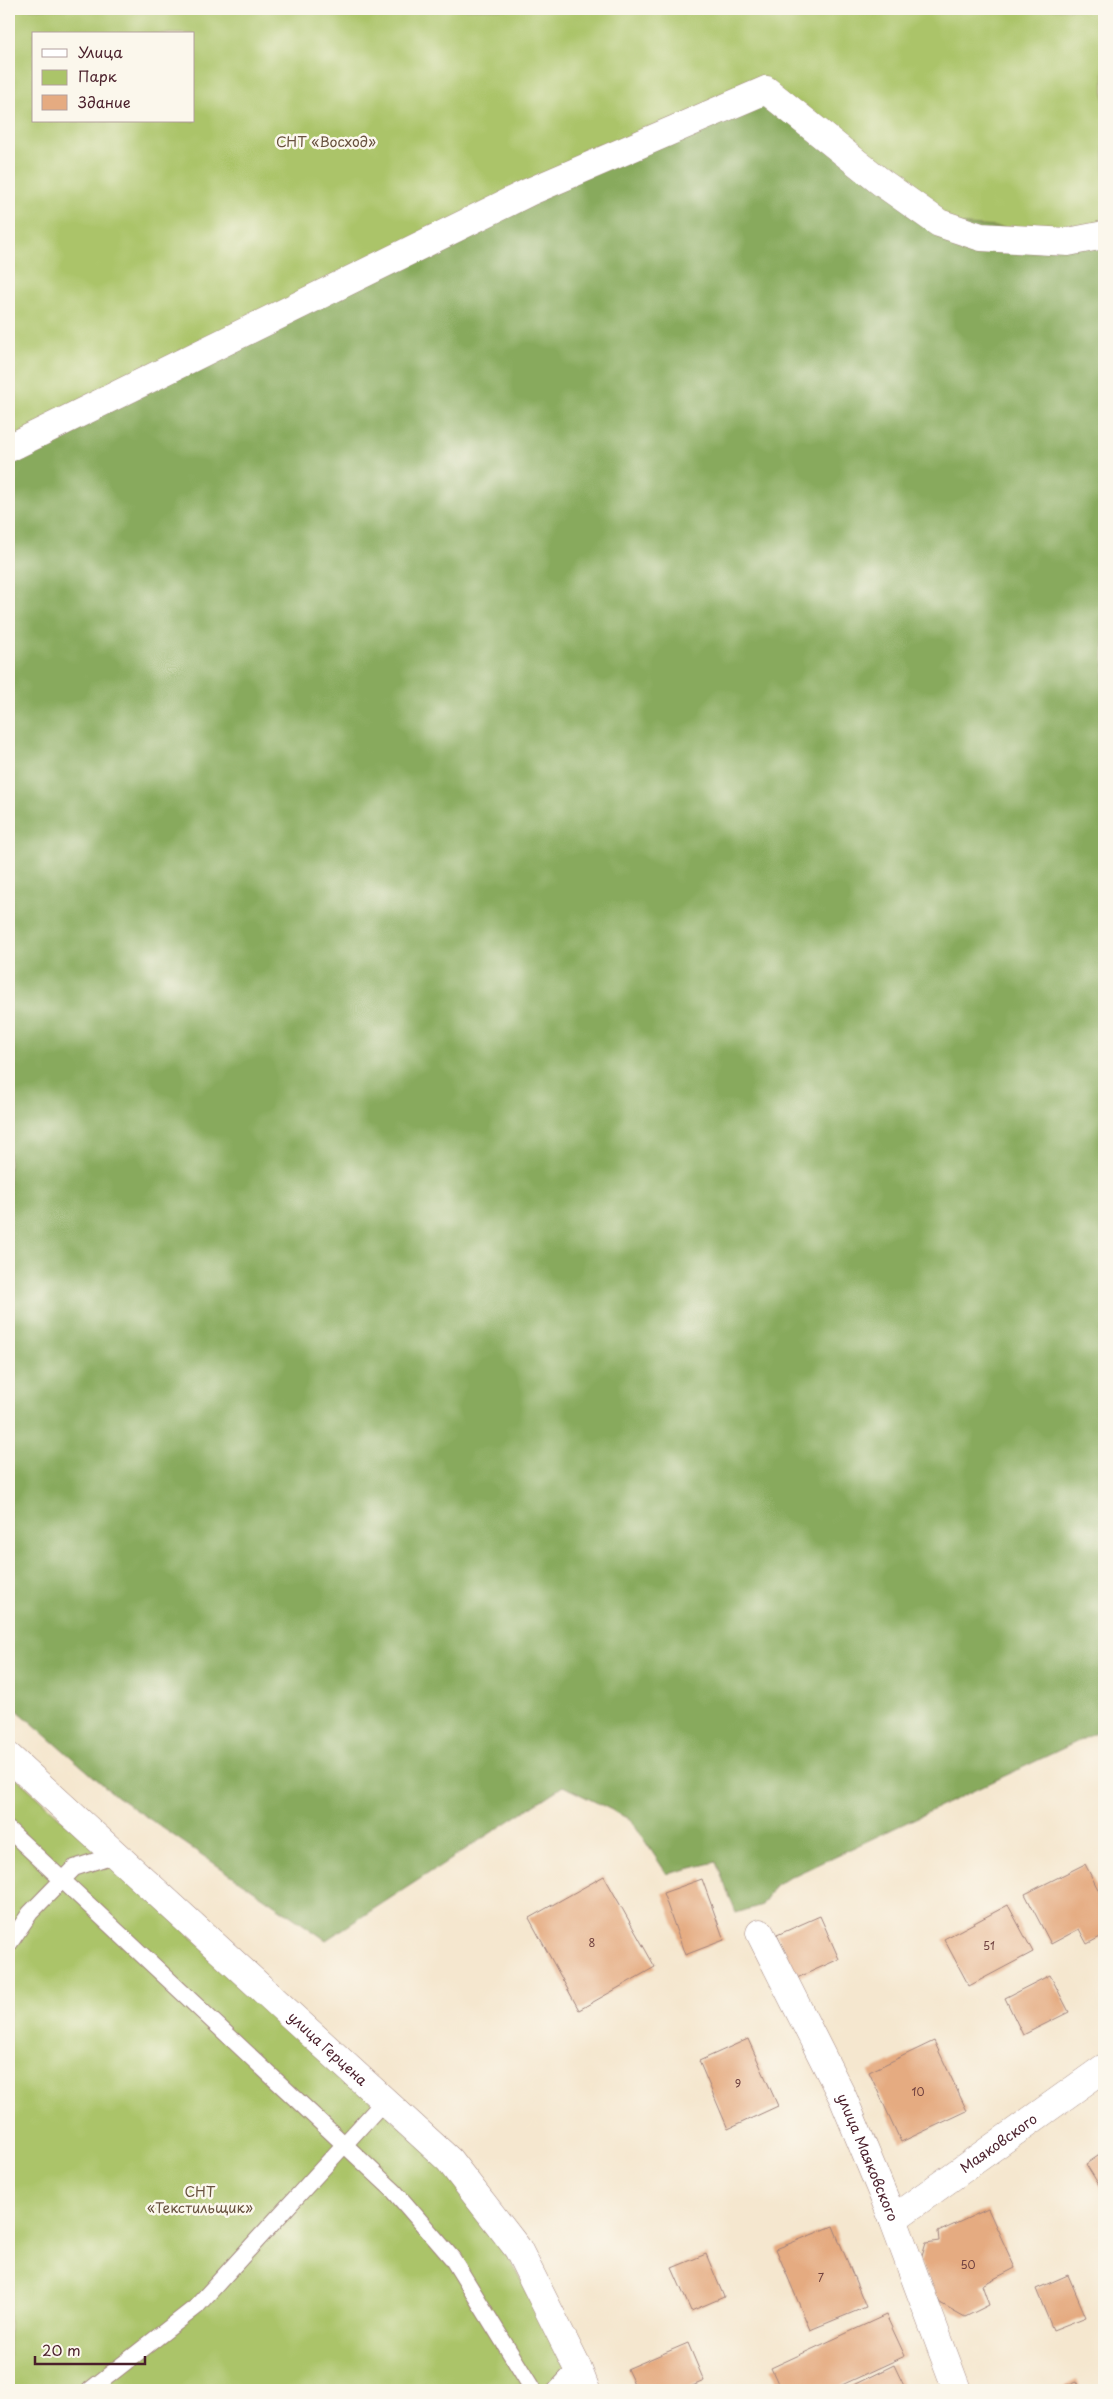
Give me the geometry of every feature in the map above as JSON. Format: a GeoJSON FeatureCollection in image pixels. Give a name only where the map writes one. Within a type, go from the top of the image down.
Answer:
{"type":"FeatureCollection","features":[{"type":"Feature","properties":{"kind":"street"},"geometry":{"type":"LineString","coordinates":[[9,448],[529,192],[766,90],[881,182],[939,222],[981,237],[1068,242],[1104,235]]}},
{"type":"Feature","properties":{"kind":"street","name":"улица Герцена"},"geometry":{"type":"LineString","coordinates":[[9,1757],[449,2160],[518,2249],[581,2378]]}},
{"type":"Feature","properties":{"kind":"street","name":"улица Маяковского"},"geometry":{"type":"LineString","coordinates":[[760,1933],[843,2098],[893,2219],[957,2390]]}},
{"type":"Feature","properties":{"kind":"street","name":"Маяковского"},"geometry":{"type":"LineString","coordinates":[[893,2219],[1104,2068]]}},
{"type":"Feature","properties":{"kind":"lane"},"geometry":{"type":"LineString","coordinates":[[9,1830],[394,2191],[452,2258],[533,2390]]}},
{"type":"Feature","properties":{"kind":"lane"},"geometry":{"type":"LineString","coordinates":[[9,1944],[30,1913],[74,1868],[117,1854]]}},
{"type":"Feature","properties":{"kind":"lane"},"geometry":{"type":"LineString","coordinates":[[90,2390],[196,2307],[384,2100]]}},
{"type":"Feature","properties":{"kind":"lane"},"geometry":{"type":"LineString","coordinates":[[556,2390],[581,2378]]}},
{"type":"Feature","properties":{"kind":"green space","name":"СНТ «Восход»"},"geometry":{"type":"Polygon","coordinates":[[[9,9],[1104,9],[1104,235],[9,448],[9,9]]]}},
{"type":"Feature","properties":{"kind":"green space"},"geometry":{"type":"Polygon","coordinates":[[[766,90],[939,223],[1104,235],[1104,1729],[776,1884],[762,1905],[736,1913],[716,1862],[667,1874],[630,1819],[563,1786],[326,1940],[116,1796],[9,1703],[9,448],[766,90]]]}},
{"type":"Feature","properties":{"kind":"green space","name":"СНТ «Текстильщик»"},"geometry":{"type":"Polygon","coordinates":[[[9,1771],[442,2164],[509,2257],[578,2390],[9,2390],[9,1771]]]}},
{"type":"Feature","properties":{"kind":"building"},"geometry":{"type":"Polygon","coordinates":[[[1085,1864],[1104,1901],[1104,1935],[1087,1944],[1079,1929],[1051,1944],[1025,1894],[1085,1864]]]}},
{"type":"Feature","properties":{"kind":"building"},"geometry":{"type":"Polygon","coordinates":[[[604,1876],[655,1967],[579,2010],[529,1918],[604,1876]]]}},
{"type":"Feature","properties":{"kind":"building"},"geometry":{"type":"Polygon","coordinates":[[[702,1879],[724,1940],[685,1955],[663,1893],[702,1879]]]}},
{"type":"Feature","properties":{"kind":"building"},"geometry":{"type":"Polygon","coordinates":[[[1008,1905],[1033,1952],[969,1986],[944,1939],[1008,1905]]]}},
{"type":"Feature","properties":{"kind":"building"},"geometry":{"type":"Polygon","coordinates":[[[820,1916],[839,1959],[797,1978],[777,1935],[820,1916]]]}},
{"type":"Feature","properties":{"kind":"building"},"geometry":{"type":"Polygon","coordinates":[[[1050,1975],[1069,2012],[1023,2035],[1005,1998],[1050,1975]]]}},
{"type":"Feature","properties":{"kind":"building"},"geometry":{"type":"Polygon","coordinates":[[[748,2039],[778,2106],[728,2129],[699,2061],[748,2039]]]}},
{"type":"Feature","properties":{"kind":"building"},"geometry":{"type":"Polygon","coordinates":[[[934,2041],[967,2111],[901,2142],[869,2072],[934,2041]]]}},
{"type":"Feature","properties":{"kind":"building"},"geometry":{"type":"Polygon","coordinates":[[[1104,2152],[1104,2193],[1086,2164],[1104,2152]]]}},
{"type":"Feature","properties":{"kind":"building"},"geometry":{"type":"Polygon","coordinates":[[[988,2209],[1015,2268],[982,2285],[989,2305],[965,2317],[940,2303],[920,2263],[926,2243],[939,2241],[938,2232],[988,2209]]]}},
{"type":"Feature","properties":{"kind":"building"},"geometry":{"type":"Polygon","coordinates":[[[833,2226],[866,2307],[810,2330],[776,2249],[833,2226]]]}},
{"type":"Feature","properties":{"kind":"building"},"geometry":{"type":"Polygon","coordinates":[[[706,2254],[724,2297],[691,2311],[672,2268],[706,2254]]]}},
{"type":"Feature","properties":{"kind":"building"},"geometry":{"type":"Polygon","coordinates":[[[1068,2275],[1086,2317],[1053,2330],[1036,2289],[1068,2275]]]}},
{"type":"Feature","properties":{"kind":"building"},"geometry":{"type":"Polygon","coordinates":[[[886,2315],[905,2356],[831,2390],[781,2390],[771,2368],[886,2315]]]}},
{"type":"Feature","properties":{"kind":"building"},"geometry":{"type":"Polygon","coordinates":[[[688,2343],[704,2381],[683,2390],[637,2390],[627,2369],[688,2343]]]}},
{"type":"Feature","properties":{"kind":"building"},"geometry":{"type":"Polygon","coordinates":[[[894,2365],[906,2390],[843,2390],[894,2365]]]}},
{"type":"Feature","properties":{"kind":"building"},"geometry":{"type":"Polygon","coordinates":[[[1077,2381],[1081,2390],[1054,2390],[1077,2381]]]}}]}
